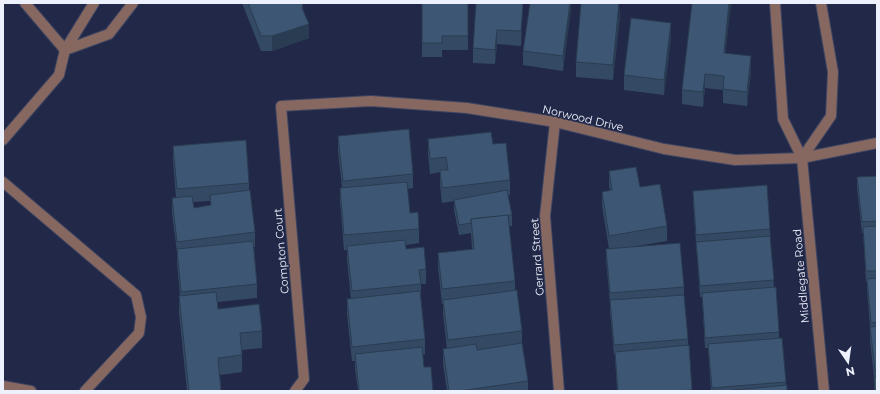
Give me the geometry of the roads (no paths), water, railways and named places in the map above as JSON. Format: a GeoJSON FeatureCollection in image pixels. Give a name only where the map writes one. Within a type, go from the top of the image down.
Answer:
{"type":"FeatureCollection","features":[{"type":"Feature","properties":{"kind":"street"},"geometry":{"type":"LineString","coordinates":[[25,3],[65,50]]}},
{"type":"Feature","properties":{"kind":"street"},"geometry":{"type":"LineString","coordinates":[[3,140],[58,75],[65,50],[94,3]]}},
{"type":"Feature","properties":{"kind":"street"},"geometry":{"type":"LineString","coordinates":[[65,50],[109,34],[133,3]]}},
{"type":"Feature","properties":{"kind":"street","name":"Middlegate Road"},"geometry":{"type":"LineString","coordinates":[[775,3],[783,119],[802,158],[824,391]]}},
{"type":"Feature","properties":{"kind":"street"},"geometry":{"type":"LineString","coordinates":[[802,158],[831,116],[833,72],[821,3]]}},
{"type":"Feature","properties":{"kind":"street","name":"Norwood Drive"},"geometry":{"type":"LineString","coordinates":[[281,106],[370,101],[467,108],[555,122],[664,149],[735,160],[802,158],[877,143]]}},
{"type":"Feature","properties":{"kind":"street","name":"Compton Court"},"geometry":{"type":"LineString","coordinates":[[281,106],[304,379],[295,391]]}},
{"type":"Feature","properties":{"kind":"street","name":"Gerrard Street"},"geometry":{"type":"LineString","coordinates":[[555,122],[545,216],[559,391]]}},
{"type":"Feature","properties":{"kind":"street"},"geometry":{"type":"LineString","coordinates":[[3,182],[136,296],[142,317],[139,333],[85,391]]}},
{"type":"Feature","properties":{"kind":"street"},"geometry":{"type":"LineString","coordinates":[[3,386],[31,391]]}}]}
